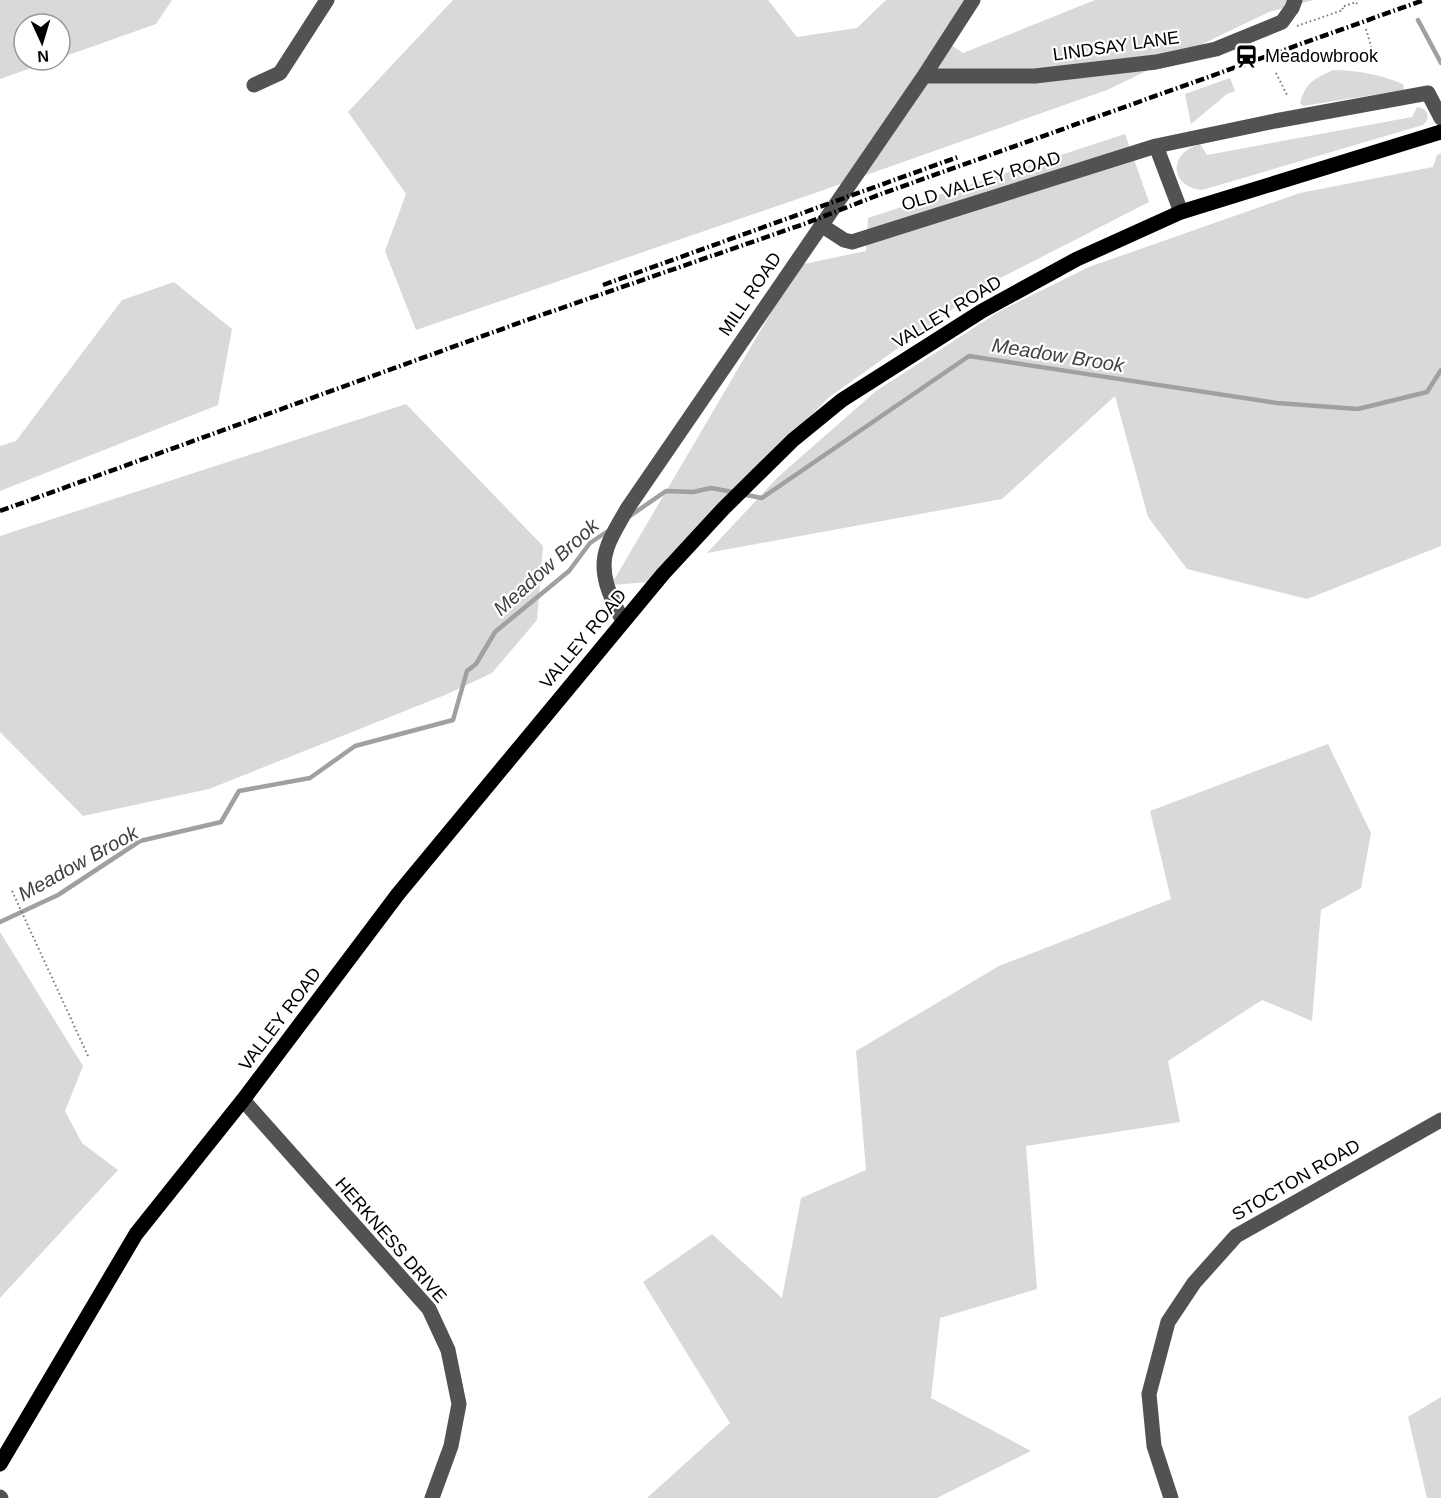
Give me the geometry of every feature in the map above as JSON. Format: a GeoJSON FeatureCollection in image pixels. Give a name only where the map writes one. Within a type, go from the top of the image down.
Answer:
{"type":"FeatureCollection","features":[{"type":"Feature","properties":{"kind":"main road","name":"VALLEY ROAD"},"geometry":{"type":"LineString","coordinates":[[0,1464],[136,1234],[243,1100],[398,894],[623,621],[724,508],[793,440],[842,400],[982,311],[1077,259],[1181,212],[1441,132]]}},
{"type":"Feature","properties":{"kind":"street"},"geometry":{"type":"LineString","coordinates":[[254,85],[280,73],[327,0]]}},
{"type":"Feature","properties":{"kind":"street","name":"MILL ROAD"},"geometry":{"type":"LineString","coordinates":[[623,621],[607,592],[604,561],[606,548],[627,509],[924,76],[973,0]]}},
{"type":"Feature","properties":{"kind":"street","name":"LINDSAY LANE"},"geometry":{"type":"LineString","coordinates":[[924,76],[1035,76],[1156,62],[1216,49],[1281,22],[1295,0]]}},
{"type":"Feature","properties":{"kind":"street","name":"OLD VALLEY ROAD"},"geometry":{"type":"LineString","coordinates":[[821,225],[844,240],[859,240],[1156,146],[1428,93],[1441,118]]}},
{"type":"Feature","properties":{"kind":"street"},"geometry":{"type":"LineString","coordinates":[[1156,146],[1181,212]]}},
{"type":"Feature","properties":{"kind":"street","name":"HERKNESS DRIVE"},"geometry":{"type":"LineString","coordinates":[[243,1100],[429,1309],[448,1350],[459,1404],[451,1446],[432,1498]]}},
{"type":"Feature","properties":{"kind":"street","name":"STOCTON ROAD"},"geometry":{"type":"LineString","coordinates":[[1171,1498],[1154,1446],[1149,1394],[1168,1322],[1194,1283],[1236,1236],[1441,1120]]}},
{"type":"Feature","properties":{"kind":"path"},"geometry":{"type":"LineString","coordinates":[[1295,27],[1343,10],[1342,7],[1356,2],[1357,4]]}},
{"type":"Feature","properties":{"kind":"path"},"geometry":{"type":"LineString","coordinates":[[1366,29],[1374,62]]}},
{"type":"Feature","properties":{"kind":"path"},"geometry":{"type":"LineString","coordinates":[[1276,73],[1287,95]]}},
{"type":"Feature","properties":{"kind":"path"},"geometry":{"type":"LineString","coordinates":[[12,891],[89,1058]]}},
{"type":"Feature","properties":{"kind":"shaded area"},"geometry":{"type":"Polygon","coordinates":[[[0,0],[172,0],[156,24],[72,54],[72,12],[12,12],[12,72],[20,72],[0,79],[0,0]]]}},
{"type":"Feature","properties":{"kind":"shaded area"},"geometry":{"type":"Polygon","coordinates":[[[453,0],[768,0],[797,37],[857,28],[886,0],[964,0],[941,38],[963,53],[1095,0],[1314,0],[1269,12],[1107,90],[416,330],[385,251],[406,194],[348,112],[453,0]]]}},
{"type":"Feature","properties":{"kind":"shaded area"},"geometry":{"type":"Polygon","coordinates":[[[1333,70],[1360,72],[1386,78],[1403,84],[1404,90],[1303,106],[1300,103],[1308,86],[1333,70]]]}},
{"type":"Feature","properties":{"kind":"shaded area"},"geometry":{"type":"Polygon","coordinates":[[[1230,78],[1235,91],[1227,94],[1191,124],[1185,94],[1230,78]]]}},
{"type":"Feature","properties":{"kind":"shaded area"},"geometry":{"type":"Polygon","coordinates":[[[1417,107],[1424,109],[1427,115],[1423,125],[1202,190],[1191,187],[1178,176],[1178,161],[1182,154],[1200,144],[1207,155],[1412,117],[1417,107]]]}},
{"type":"Feature","properties":{"kind":"shaded area"},"geometry":{"type":"Polygon","coordinates":[[[1125,134],[1149,202],[985,286],[828,398],[650,582],[611,585],[799,265],[866,251],[868,218],[1125,134]]]}},
{"type":"Feature","properties":{"kind":"shaded area"},"geometry":{"type":"Polygon","coordinates":[[[1441,153],[1441,546],[1307,599],[1187,569],[1148,517],[1115,396],[1002,499],[707,553],[778,477],[876,391],[1000,311],[1089,267],[1300,193],[1433,167],[1437,155],[1441,153]]]}},
{"type":"Feature","properties":{"kind":"shaded area"},"geometry":{"type":"Polygon","coordinates":[[[174,282],[232,329],[218,405],[0,491],[0,446],[16,441],[122,300],[174,282]]]}},
{"type":"Feature","properties":{"kind":"shaded area"},"geometry":{"type":"Polygon","coordinates":[[[406,404],[543,546],[537,620],[492,673],[445,695],[209,789],[83,816],[0,732],[0,536],[406,404]]]}},
{"type":"Feature","properties":{"kind":"shaded area"},"geometry":{"type":"Polygon","coordinates":[[[1328,744],[1371,833],[1361,888],[1321,910],[1312,1021],[1262,1000],[1168,1061],[1180,1122],[1026,1146],[1037,1289],[940,1318],[931,1398],[1031,1451],[937,1498],[647,1498],[730,1423],[643,1282],[712,1234],[782,1298],[801,1198],[866,1170],[856,1051],[999,966],[1171,899],[1150,811],[1328,744]]]}},
{"type":"Feature","properties":{"kind":"shaded area"},"geometry":{"type":"Polygon","coordinates":[[[0,932],[83,1066],[65,1111],[82,1143],[118,1170],[0,1298],[0,932]]]}},
{"type":"Feature","properties":{"kind":"shaded area"},"geometry":{"type":"Polygon","coordinates":[[[1441,1397],[1441,1498],[1427,1498],[1408,1417],[1441,1397]]]}},
{"type":"Feature","properties":{"kind":"waterway"},"geometry":{"type":"LineString","coordinates":[[1418,20],[1441,63]]}},
{"type":"Feature","properties":{"kind":"waterway","name":"Meadow Brook"},"geometry":{"type":"LineString","coordinates":[[741,494],[762,498],[969,356],[1277,403],[1358,409],[1427,392],[1441,370]]}},
{"type":"Feature","properties":{"kind":"waterway","name":"Meadow Brook"},"geometry":{"type":"LineString","coordinates":[[630,516],[666,491],[693,492],[711,488],[733,492]]}},
{"type":"Feature","properties":{"kind":"waterway","name":"Meadow Brook"},"geometry":{"type":"LineString","coordinates":[[0,922],[58,895],[140,841],[221,822],[239,791],[310,778],[355,746],[453,720],[467,671],[476,664],[495,632],[569,571],[590,543],[608,531]]}},
{"type":"Feature","properties":{"kind":"railway"},"geometry":{"type":"LineString","coordinates":[[0,511],[1424,0]]}},
{"type":"Feature","properties":{"kind":"railway"},"geometry":{"type":"LineString","coordinates":[[603,285],[958,157]]}},
{"type":"Feature","properties":{"kind":"place","name":"Meadowbrook"},"geometry":{"type":"Point","coordinates":[1247,56]}}]}
